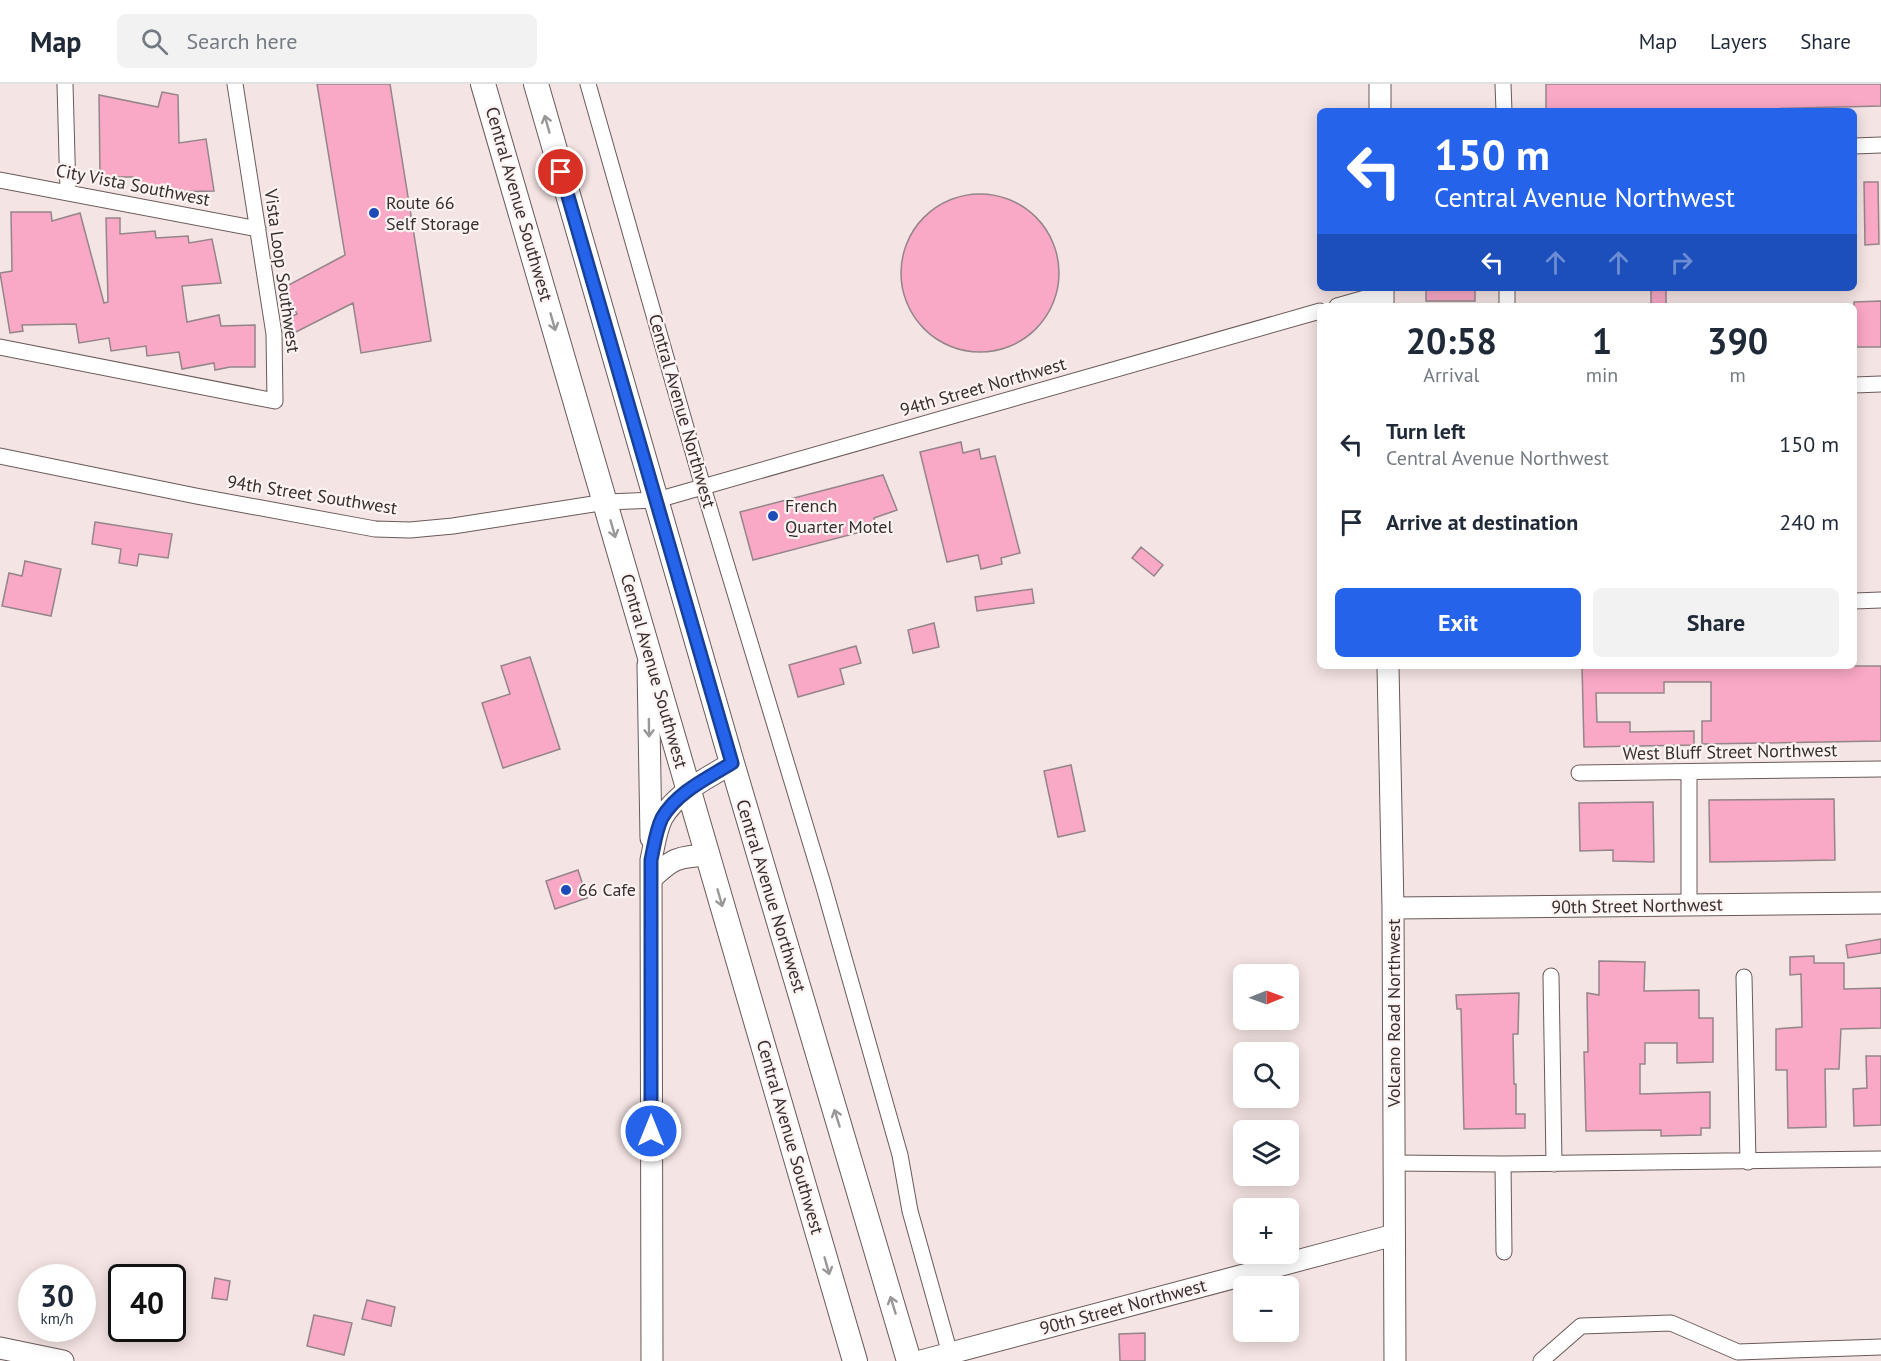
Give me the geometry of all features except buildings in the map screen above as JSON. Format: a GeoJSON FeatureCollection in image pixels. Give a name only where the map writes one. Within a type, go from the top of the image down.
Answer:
{"type":"FeatureCollection","features":[{"type":"Feature","properties":{"kind":"main road","name":"Central Avenue Southwest"},"geometry":{"type":"LineString","coordinates":[[483,84],[855,1361]]}},
{"type":"Feature","properties":{"kind":"main road","name":"Central Avenue Northwest"},"geometry":{"type":"LineString","coordinates":[[536,84],[732,763],[909,1361]]}},
{"type":"Feature","properties":{"kind":"street"},"geometry":{"type":"LineString","coordinates":[[65,84],[68,193]]}},
{"type":"Feature","properties":{"kind":"street","name":"Vista Loop Southwest"},"geometry":{"type":"LineString","coordinates":[[0,347],[275,401],[274,334],[235,84]]}},
{"type":"Feature","properties":{"kind":"street","name":"Central Avenue Northwest"},"geometry":{"type":"LineString","coordinates":[[588,84],[703,487],[824,884],[900,1155],[910,1211],[951,1358]]}},
{"type":"Feature","properties":{"kind":"street"},"geometry":{"type":"LineString","coordinates":[[1380,84],[1380,108]]}},
{"type":"Feature","properties":{"kind":"street"},"geometry":{"type":"LineString","coordinates":[[1503,84],[1504,108]]}},
{"type":"Feature","properties":{"kind":"street"},"geometry":{"type":"LineString","coordinates":[[1857,146],[1881,145]]}},
{"type":"Feature","properties":{"kind":"street","name":"City Vista Southwest"},"geometry":{"type":"LineString","coordinates":[[0,180],[258,229]]}},
{"type":"Feature","properties":{"kind":"street"},"geometry":{"type":"LineString","coordinates":[[1350,303],[1383,296]]}},
{"type":"Feature","properties":{"kind":"street","name":"94th Street Northwest"},"geometry":{"type":"LineString","coordinates":[[657,500],[1317,312]]}},
{"type":"Feature","properties":{"kind":"street"},"geometry":{"type":"LineString","coordinates":[[1857,385],[1881,384]]}},
{"type":"Feature","properties":{"kind":"street","name":"94th Street Southwest"},"geometry":{"type":"LineString","coordinates":[[0,456],[196,496],[375,529],[410,530],[453,526],[606,501],[657,500]]}},
{"type":"Feature","properties":{"kind":"street"},"geometry":{"type":"LineString","coordinates":[[1857,601],[1881,600]]}},
{"type":"Feature","properties":{"kind":"street"},"geometry":{"type":"LineString","coordinates":[[648,649],[652,1361]]}},
{"type":"Feature","properties":{"kind":"street","name":"Volcano Road Northwest"},"geometry":{"type":"LineString","coordinates":[[1388,669],[1393,908],[1395,1361]]}},
{"type":"Feature","properties":{"kind":"street"},"geometry":{"type":"LineString","coordinates":[[651,869],[661,820],[668,810],[689,790],[732,763]]}},
{"type":"Feature","properties":{"kind":"street","name":"West Bluff Street Northwest"},"geometry":{"type":"LineString","coordinates":[[1579,773],[1881,769]]}},
{"type":"Feature","properties":{"kind":"street"},"geometry":{"type":"LineString","coordinates":[[1689,773],[1689,905]]}},
{"type":"Feature","properties":{"kind":"street"},"geometry":{"type":"LineString","coordinates":[[651,869],[688,856],[708,855]]}},
{"type":"Feature","properties":{"kind":"street","name":"90th Street Northwest"},"geometry":{"type":"LineString","coordinates":[[1393,908],[1881,903]]}},
{"type":"Feature","properties":{"kind":"street"},"geometry":{"type":"LineString","coordinates":[[1551,976],[1554,1164]]}},
{"type":"Feature","properties":{"kind":"street"},"geometry":{"type":"LineString","coordinates":[[1744,977],[1748,1162]]}},
{"type":"Feature","properties":{"kind":"street"},"geometry":{"type":"LineString","coordinates":[[1395,1163],[1554,1164],[1881,1160]]}},
{"type":"Feature","properties":{"kind":"street"},"geometry":{"type":"LineString","coordinates":[[1503,1164],[1504,1252]]}},
{"type":"Feature","properties":{"kind":"street","name":"90th Street Northwest"},"geometry":{"type":"LineString","coordinates":[[921,1361],[951,1358],[1394,1235]]}},
{"type":"Feature","properties":{"kind":"street"},"geometry":{"type":"LineString","coordinates":[[1541,1361],[1581,1326],[1671,1323],[1738,1352],[1881,1347]]}},
{"type":"Feature","properties":{"kind":"street"},"geometry":{"type":"LineString","coordinates":[[0,1348],[63,1361]]}},
{"type":"Feature","properties":{"kind":"place","name":"Route 66 Self Storage"},"geometry":{"type":"Point","coordinates":[374,213]}},
{"type":"Feature","properties":{"kind":"place","name":"French Quarter Motel"},"geometry":{"type":"Point","coordinates":[773,516]}},
{"type":"Feature","properties":{"kind":"place","name":"66 Cafe"},"geometry":{"type":"Point","coordinates":[566,890]}},
{"type":"Feature","properties":{"kind":"route"},"geometry":{"type":"LineString","coordinates":[[561,172],[732,763],[689,790],[675,802],[661,820],[657,832],[651,860],[651,1131]]}}]}
